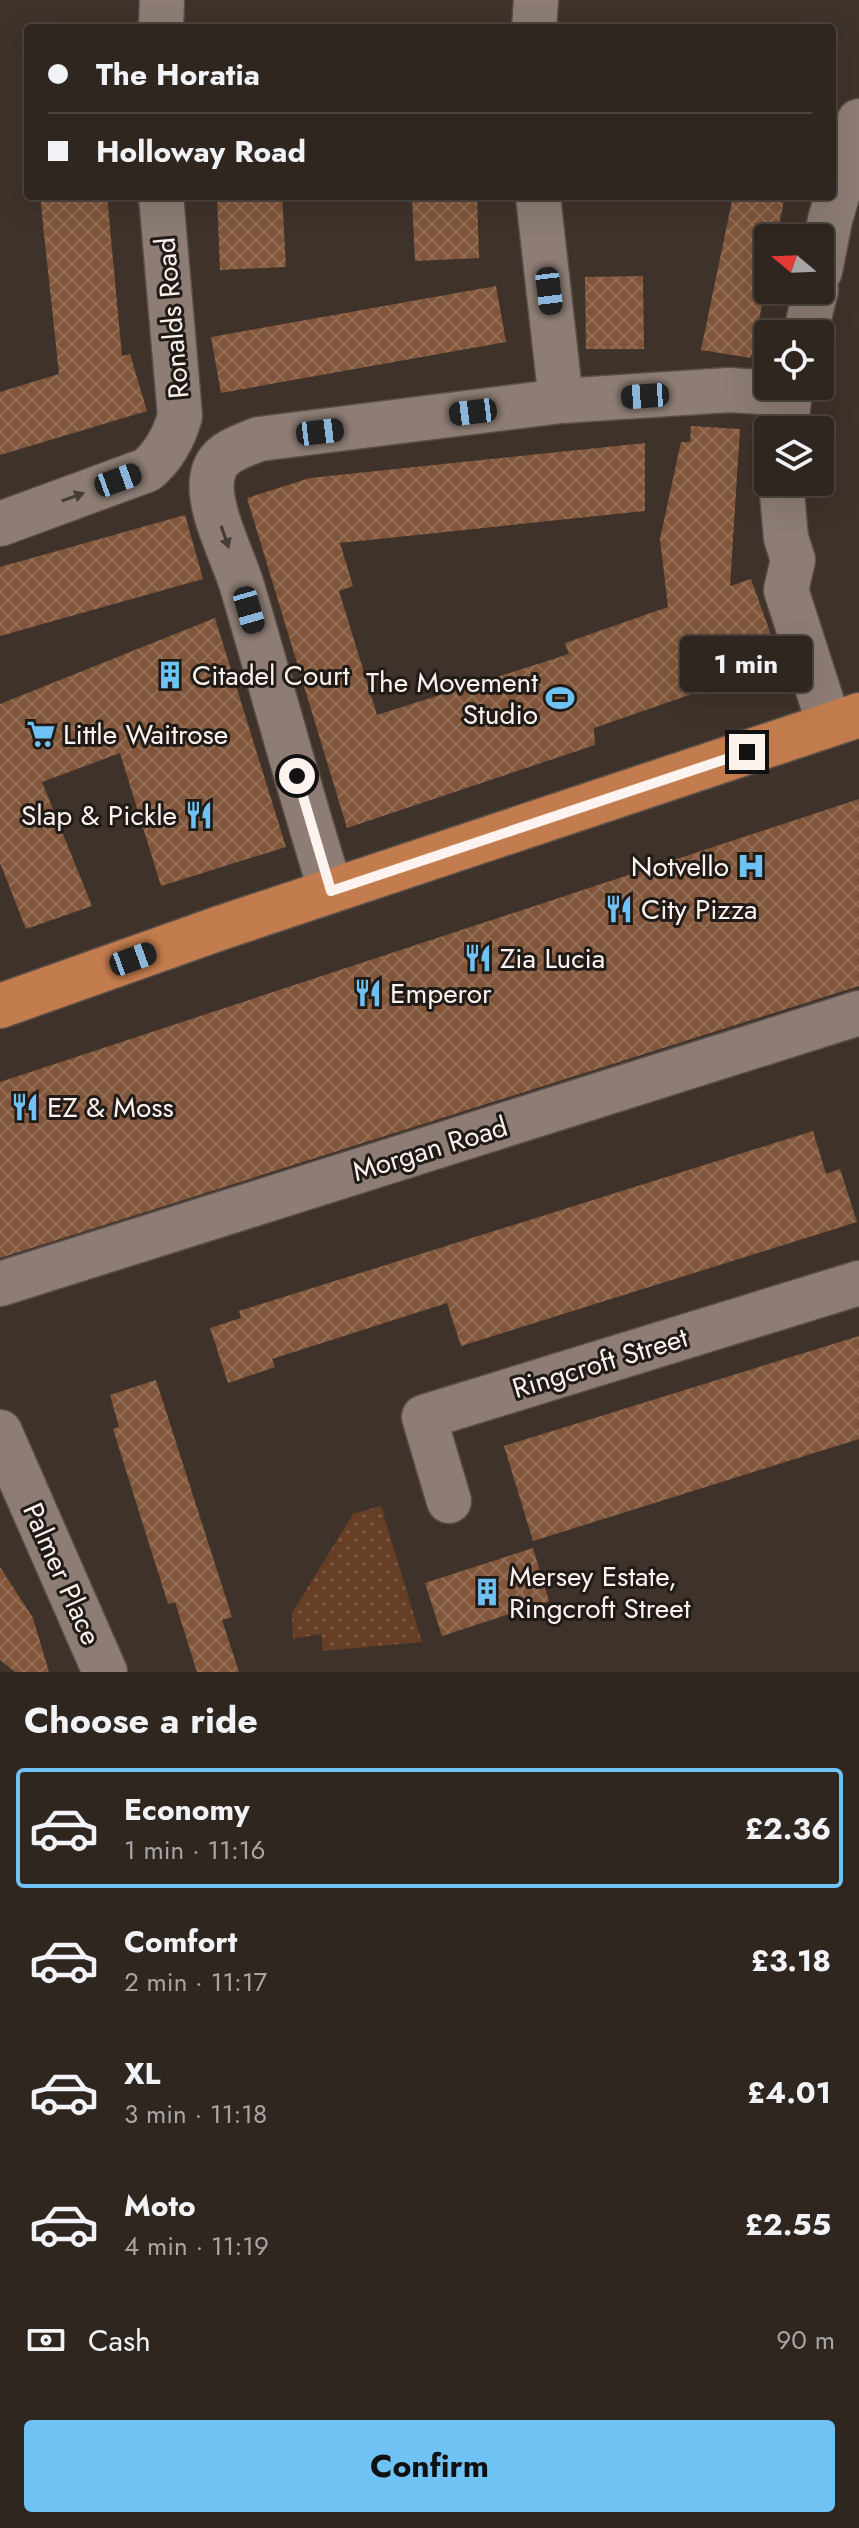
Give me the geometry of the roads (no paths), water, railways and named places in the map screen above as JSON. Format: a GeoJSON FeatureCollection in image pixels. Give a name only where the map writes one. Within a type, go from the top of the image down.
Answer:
{"type":"FeatureCollection","features":[{"type":"Feature","properties":{"kind":"highway"},"geometry":{"type":"LineString","coordinates":[[0,1006],[331,891],[844,720]]}},
{"type":"Feature","properties":{"kind":"street"},"geometry":{"type":"LineString","coordinates":[[161,24],[162,0]]}},
{"type":"Feature","properties":{"kind":"street"},"geometry":{"type":"LineString","coordinates":[[534,24],[536,0]]}},
{"type":"Feature","properties":{"kind":"street"},"geometry":{"type":"LineString","coordinates":[[836,200],[859,121]]}},
{"type":"Feature","properties":{"kind":"street","name":"Ronalds Road"},"geometry":{"type":"LineString","coordinates":[[161,200],[180,416],[172,439]]}},
{"type":"Feature","properties":{"kind":"street"},"geometry":{"type":"LineString","coordinates":[[538,200],[561,401]]}},
{"type":"Feature","properties":{"kind":"street"},"geometry":{"type":"LineString","coordinates":[[829,224],[836,200]]}},
{"type":"Feature","properties":{"kind":"street"},"geometry":{"type":"LineString","coordinates":[[331,891],[241,582],[213,500],[213,474],[218,462],[235,449],[259,439],[561,401],[729,390],[789,403]]}},
{"type":"Feature","properties":{"kind":"street"},"geometry":{"type":"LineString","coordinates":[[0,524],[147,470],[160,459],[172,439],[218,462]]}},
{"type":"Feature","properties":{"kind":"street"},"geometry":{"type":"LineString","coordinates":[[782,496],[786,538],[793,560],[786,590],[844,720]]}},
{"type":"Feature","properties":{"kind":"street","name":"Morgan Road"},"geometry":{"type":"LineString","coordinates":[[0,1284],[859,1013]]}},
{"type":"Feature","properties":{"kind":"street","name":"Ringcroft Street"},"geometry":{"type":"LineString","coordinates":[[449,1501],[424,1417],[859,1283]]}},
{"type":"Feature","properties":{"kind":"street","name":"Palmer Place"},"geometry":{"type":"LineString","coordinates":[[0,1432],[105,1672]]}},
{"type":"Feature","properties":{"kind":"place","name":"Citadel Court"},"geometry":{"type":"Point","coordinates":[170,675]}},
{"type":"Feature","properties":{"kind":"place","name":"The Movement Studio"},"geometry":{"type":"Point","coordinates":[560,698]}},
{"type":"Feature","properties":{"kind":"place","name":"Little Waitrose"},"geometry":{"type":"Point","coordinates":[41,734]}},
{"type":"Feature","properties":{"kind":"place","name":"Slap & Pickle"},"geometry":{"type":"Point","coordinates":[199,815]}},
{"type":"Feature","properties":{"kind":"place","name":"Notvello"},"geometry":{"type":"Point","coordinates":[751,866]}},
{"type":"Feature","properties":{"kind":"place","name":"City Pizza"},"geometry":{"type":"Point","coordinates":[619,909]}},
{"type":"Feature","properties":{"kind":"place","name":"Zia Lucia"},"geometry":{"type":"Point","coordinates":[478,958]}},
{"type":"Feature","properties":{"kind":"place","name":"Emperor"},"geometry":{"type":"Point","coordinates":[368,993]}},
{"type":"Feature","properties":{"kind":"place","name":"EZ & Moss"},"geometry":{"type":"Point","coordinates":[25,1107]}},
{"type":"Feature","properties":{"kind":"place","name":"Mersey Estate, Ringcroft Street"},"geometry":{"type":"Point","coordinates":[487,1592]}}]}
